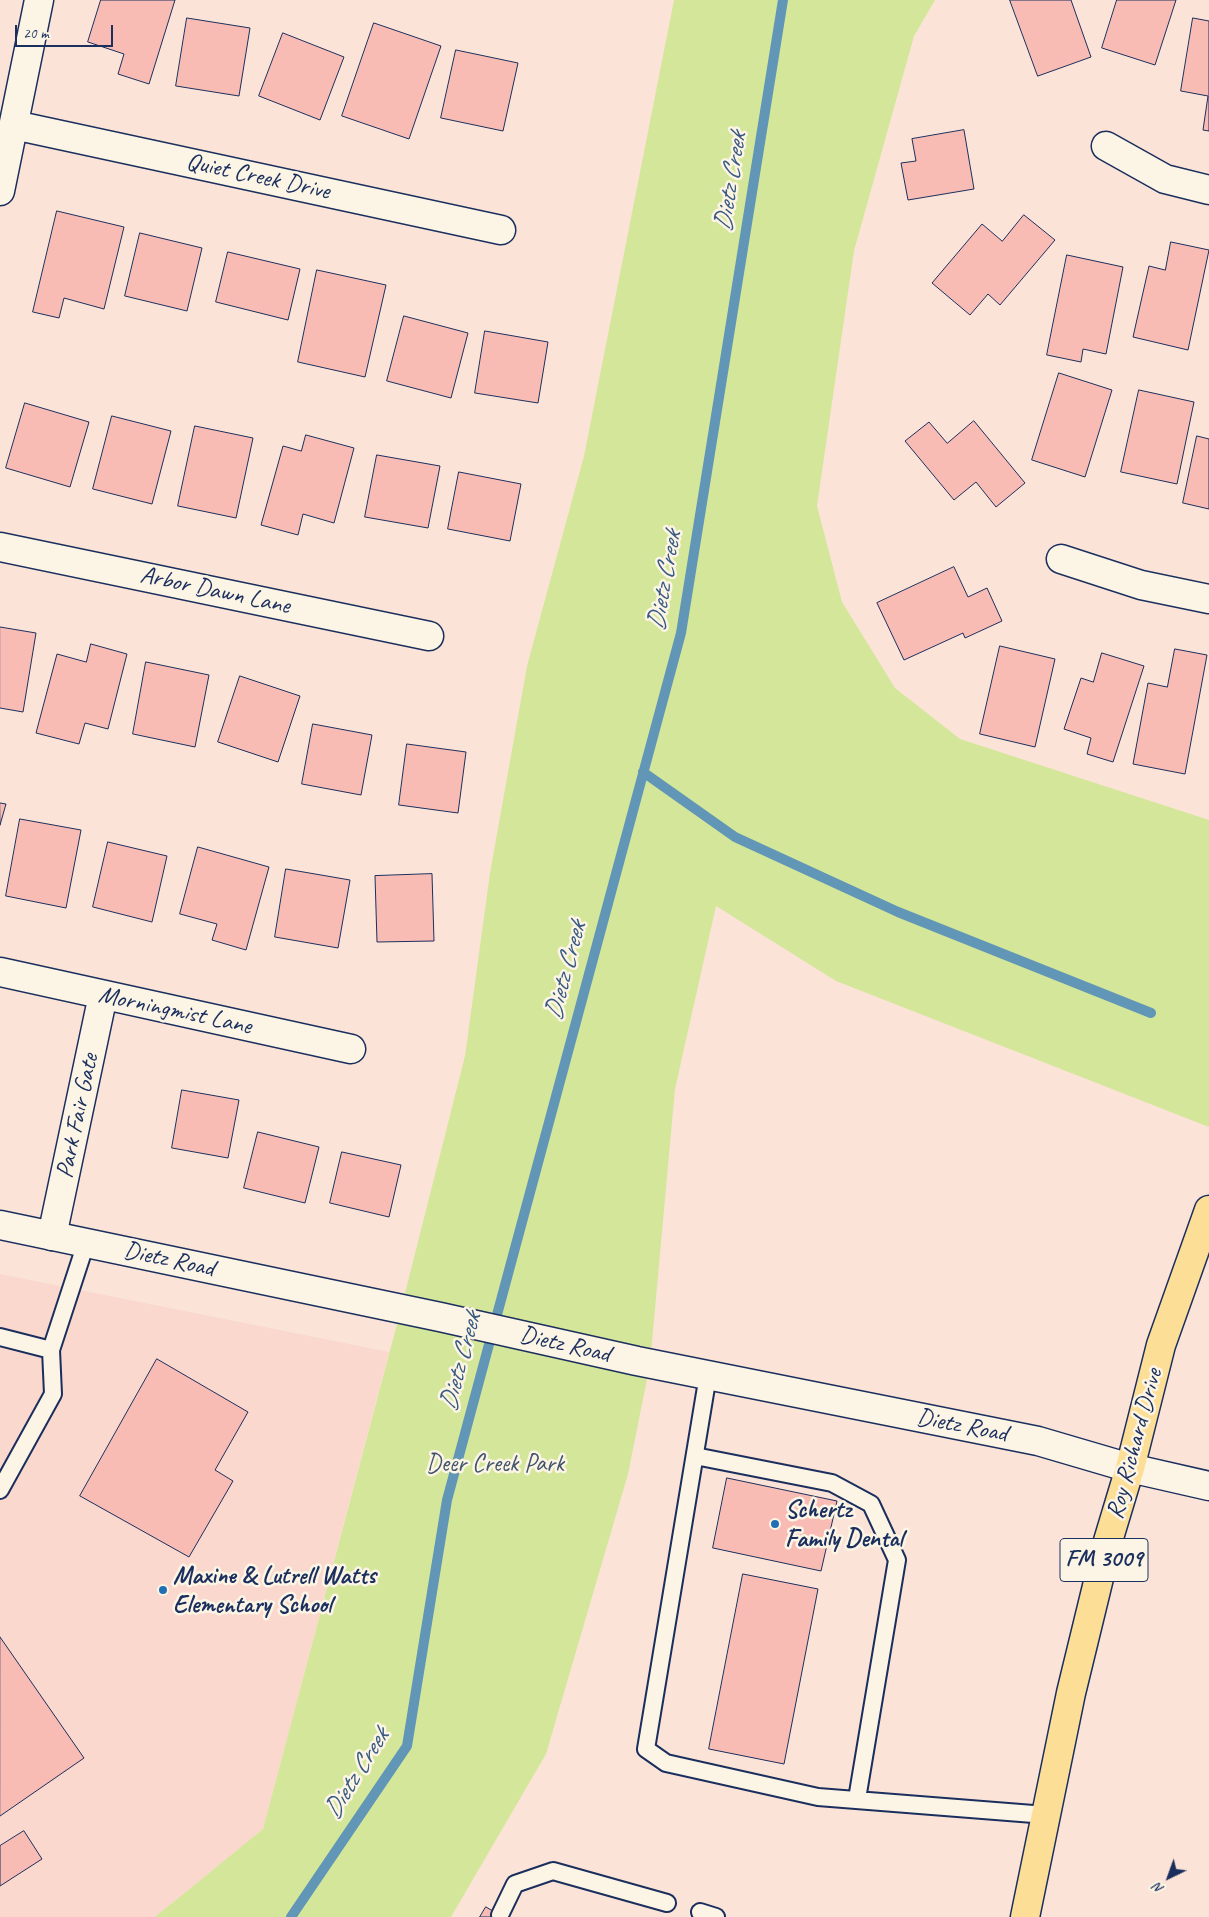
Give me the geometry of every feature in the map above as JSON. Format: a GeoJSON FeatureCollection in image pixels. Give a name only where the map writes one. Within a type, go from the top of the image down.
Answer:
{"type":"FeatureCollection","features":[{"type":"Feature","properties":{"kind":"main road","name":"Roy Richard Drive"},"geometry":{"type":"LineString","coordinates":[[1025,1917],[1071,1693],[1108,1541],[1130,1468],[1162,1345],[1209,1210]]}},
{"type":"Feature","properties":{"kind":"street"},"geometry":{"type":"LineString","coordinates":[[0,191],[39,0]]}},
{"type":"Feature","properties":{"kind":"street","name":"Quiet Creek Drive"},"geometry":{"type":"LineString","coordinates":[[14,124],[501,230]]}},
{"type":"Feature","properties":{"kind":"street"},"geometry":{"type":"LineString","coordinates":[[1106,146],[1165,179],[1209,190]]}},
{"type":"Feature","properties":{"kind":"street","name":"Arbor Dawn Lane"},"geometry":{"type":"LineString","coordinates":[[0,547],[429,636]]}},
{"type":"Feature","properties":{"kind":"street"},"geometry":{"type":"LineString","coordinates":[[1061,558],[1141,585],[1209,599]]}},
{"type":"Feature","properties":{"kind":"street","name":"Morningmist Lane"},"geometry":{"type":"LineString","coordinates":[[0,972],[351,1049]]}},
{"type":"Feature","properties":{"kind":"street","name":"Park Fair Gate"},"geometry":{"type":"LineString","coordinates":[[52,1236],[103,995]]}},
{"type":"Feature","properties":{"kind":"street","name":"Dietz Road"},"geometry":{"type":"LineString","coordinates":[[0,1225],[440,1317],[637,1361],[1038,1441],[1130,1468],[1209,1486]]}},
{"type":"Feature","properties":{"kind":"lane"},"geometry":{"type":"LineString","coordinates":[[0,1490],[53,1394],[51,1350],[86,1243]]}},
{"type":"Feature","properties":{"kind":"lane"},"geometry":{"type":"LineString","coordinates":[[0,1337],[51,1350]]}},
{"type":"Feature","properties":{"kind":"lane"},"geometry":{"type":"LineString","coordinates":[[708,1375],[646,1749],[666,1763],[818,1797],[1046,1815]]}},
{"type":"Feature","properties":{"kind":"lane"},"geometry":{"type":"LineString","coordinates":[[695,1456],[832,1483],[871,1504],[897,1560],[857,1799]]}},
{"type":"Feature","properties":{"kind":"lane"},"geometry":{"type":"LineString","coordinates":[[500,1915],[515,1884],[553,1870],[667,1902]]}},
{"type":"Feature","properties":{"kind":"lane"},"geometry":{"type":"LineString","coordinates":[[700,1912],[716,1917]]}},
{"type":"Feature","properties":{"kind":"shaded area","name":"Maxine & Lutrell Watts Elementary School"},"geometry":{"type":"Polygon","coordinates":[[[0,1274],[389,1352],[263,1829],[155,1917],[0,1917],[0,1274]]]}},
{"type":"Feature","properties":{"kind":"green space","name":"Deer Creek Park"},"geometry":{"type":"Polygon","coordinates":[[[674,0],[935,0],[914,36],[854,251],[817,506],[842,602],[895,688],[960,739],[1209,820],[1209,1127],[836,981],[716,906],[675,1089],[650,1364],[628,1474],[546,1754],[451,1917],[155,1917],[263,1829],[401,1309],[465,1056],[490,873],[527,666],[584,456],[674,0]]]}},
{"type":"Feature","properties":{"kind":"building"},"geometry":{"type":"Polygon","coordinates":[[[101,0],[175,0],[149,84],[118,74],[124,54],[88,42],[101,0]]]}},
{"type":"Feature","properties":{"kind":"building"},"geometry":{"type":"Polygon","coordinates":[[[1010,0],[1071,0],[1091,57],[1038,76],[1010,0]]]}},
{"type":"Feature","properties":{"kind":"building"},"geometry":{"type":"Polygon","coordinates":[[[1117,0],[1176,0],[1155,65],[1102,48],[1117,0]]]}},
{"type":"Feature","properties":{"kind":"building"},"geometry":{"type":"Polygon","coordinates":[[[187,18],[250,28],[239,96],[176,86],[187,18]]]}},
{"type":"Feature","properties":{"kind":"building"},"geometry":{"type":"Polygon","coordinates":[[[1193,18],[1209,21],[1209,131],[1203,130],[1208,96],[1181,91],[1193,18]]]}},
{"type":"Feature","properties":{"kind":"building"},"geometry":{"type":"Polygon","coordinates":[[[374,23],[441,46],[409,139],[342,116],[374,23]]]}},
{"type":"Feature","properties":{"kind":"building"},"geometry":{"type":"Polygon","coordinates":[[[283,33],[344,57],[320,120],[259,96],[283,33]]]}},
{"type":"Feature","properties":{"kind":"building"},"geometry":{"type":"Polygon","coordinates":[[[456,50],[518,63],[503,131],[441,118],[456,50]]]}},
{"type":"Feature","properties":{"kind":"building"},"geometry":{"type":"Polygon","coordinates":[[[964,130],[974,189],[908,200],[901,163],[916,161],[912,139],[964,130]]]}},
{"type":"Feature","properties":{"kind":"building"},"geometry":{"type":"Polygon","coordinates":[[[57,211],[124,227],[104,309],[64,298],[59,318],[33,312],[57,211]]]}},
{"type":"Feature","properties":{"kind":"building"},"geometry":{"type":"Polygon","coordinates":[[[1024,215],[1055,240],[1000,305],[988,294],[970,315],[932,283],[982,224],[1002,241],[1024,215]]]}},
{"type":"Feature","properties":{"kind":"building"},"geometry":{"type":"Polygon","coordinates":[[[140,233],[202,248],[187,311],[125,296],[140,233]]]}},
{"type":"Feature","properties":{"kind":"building"},"geometry":{"type":"Polygon","coordinates":[[[1171,242],[1209,250],[1188,350],[1133,337],[1149,266],[1165,270],[1171,242]]]}},
{"type":"Feature","properties":{"kind":"building"},"geometry":{"type":"Polygon","coordinates":[[[228,252],[300,269],[288,320],[216,302],[228,252]]]}},
{"type":"Feature","properties":{"kind":"building"},"geometry":{"type":"Polygon","coordinates":[[[1067,255],[1123,267],[1106,354],[1083,349],[1081,362],[1047,355],[1067,255]]]}},
{"type":"Feature","properties":{"kind":"building"},"geometry":{"type":"Polygon","coordinates":[[[317,270],[386,285],[365,377],[298,362],[317,270]]]}},
{"type":"Feature","properties":{"kind":"building"},"geometry":{"type":"Polygon","coordinates":[[[404,316],[468,333],[451,398],[387,381],[404,316]]]}},
{"type":"Feature","properties":{"kind":"building"},"geometry":{"type":"Polygon","coordinates":[[[485,331],[548,342],[538,403],[475,393],[485,331]]]}},
{"type":"Feature","properties":{"kind":"building"},"geometry":{"type":"Polygon","coordinates":[[[1059,373],[1112,390],[1085,477],[1032,460],[1059,373]]]}},
{"type":"Feature","properties":{"kind":"building"},"geometry":{"type":"Polygon","coordinates":[[[1139,390],[1194,402],[1177,484],[1121,472],[1139,390]]]}},
{"type":"Feature","properties":{"kind":"building"},"geometry":{"type":"Polygon","coordinates":[[[25,403],[89,422],[70,487],[6,468],[25,403]]]}},
{"type":"Feature","properties":{"kind":"building"},"geometry":{"type":"Polygon","coordinates":[[[112,416],[171,431],[152,504],[93,489],[112,416]]]}},
{"type":"Feature","properties":{"kind":"building"},"geometry":{"type":"Polygon","coordinates":[[[974,421],[1025,483],[996,507],[976,482],[954,500],[905,441],[929,422],[947,443],[974,421]]]}},
{"type":"Feature","properties":{"kind":"building"},"geometry":{"type":"Polygon","coordinates":[[[195,426],[253,438],[236,518],[178,506],[195,426]]]}},
{"type":"Feature","properties":{"kind":"building"},"geometry":{"type":"Polygon","coordinates":[[[306,435],[354,448],[334,523],[303,514],[298,535],[261,525],[283,446],[301,451],[306,435]]]}},
{"type":"Feature","properties":{"kind":"building"},"geometry":{"type":"Polygon","coordinates":[[[1197,436],[1209,439],[1209,509],[1183,503],[1197,436]]]}},
{"type":"Feature","properties":{"kind":"building"},"geometry":{"type":"Polygon","coordinates":[[[377,455],[440,466],[428,528],[365,517],[377,455]]]}},
{"type":"Feature","properties":{"kind":"building"},"geometry":{"type":"Polygon","coordinates":[[[459,472],[521,484],[510,541],[448,529],[459,472]]]}},
{"type":"Feature","properties":{"kind":"building"},"geometry":{"type":"Polygon","coordinates":[[[954,567],[968,597],[987,588],[1002,621],[965,638],[963,633],[904,660],[877,603],[954,567]]]}},
{"type":"Feature","properties":{"kind":"building"},"geometry":{"type":"Polygon","coordinates":[[[0,627],[36,633],[23,712],[0,708],[0,627]]]}},
{"type":"Feature","properties":{"kind":"building"},"geometry":{"type":"Polygon","coordinates":[[[91,644],[127,654],[108,729],[85,723],[79,744],[36,733],[57,654],[86,662],[91,644]]]}},
{"type":"Feature","properties":{"kind":"building"},"geometry":{"type":"Polygon","coordinates":[[[1000,646],[1055,659],[1035,747],[980,734],[1000,646]]]}},
{"type":"Feature","properties":{"kind":"building"},"geometry":{"type":"Polygon","coordinates":[[[1175,649],[1207,655],[1185,774],[1133,764],[1148,683],[1167,687],[1175,649]]]}},
{"type":"Feature","properties":{"kind":"building"},"geometry":{"type":"Polygon","coordinates":[[[1102,653],[1144,666],[1113,762],[1087,754],[1091,738],[1064,729],[1081,678],[1093,682],[1102,653]]]}},
{"type":"Feature","properties":{"kind":"building"},"geometry":{"type":"Polygon","coordinates":[[[146,662],[209,675],[195,747],[133,734],[146,662]]]}},
{"type":"Feature","properties":{"kind":"building"},"geometry":{"type":"Polygon","coordinates":[[[240,676],[300,696],[278,762],[218,742],[240,676]]]}},
{"type":"Feature","properties":{"kind":"building"},"geometry":{"type":"Polygon","coordinates":[[[313,724],[372,735],[361,795],[302,784],[313,724]]]}},
{"type":"Feature","properties":{"kind":"building"},"geometry":{"type":"Polygon","coordinates":[[[407,744],[466,752],[458,813],[399,805],[407,744]]]}},
{"type":"Feature","properties":{"kind":"building"},"geometry":{"type":"Polygon","coordinates":[[[0,803],[6,804],[0,825],[0,803]]]}},
{"type":"Feature","properties":{"kind":"building"},"geometry":{"type":"Polygon","coordinates":[[[20,819],[81,830],[66,908],[6,896],[20,819]]]}},
{"type":"Feature","properties":{"kind":"building"},"geometry":{"type":"Polygon","coordinates":[[[108,842],[167,856],[152,922],[93,907],[108,842]]]}},
{"type":"Feature","properties":{"kind":"building"},"geometry":{"type":"Polygon","coordinates":[[[198,847],[269,867],[246,950],[212,940],[217,924],[180,914],[198,847]]]}},
{"type":"Feature","properties":{"kind":"building"},"geometry":{"type":"Polygon","coordinates":[[[286,869],[350,880],[338,948],[275,937],[286,869]]]}},
{"type":"Feature","properties":{"kind":"building"},"geometry":{"type":"Polygon","coordinates":[[[432,874],[434,941],[377,942],[375,876],[432,874]]]}},
{"type":"Feature","properties":{"kind":"building"},"geometry":{"type":"Polygon","coordinates":[[[182,1090],[239,1100],[228,1158],[172,1148],[182,1090]]]}},
{"type":"Feature","properties":{"kind":"building"},"geometry":{"type":"Polygon","coordinates":[[[258,1132],[319,1147],[305,1203],[244,1188],[258,1132]]]}},
{"type":"Feature","properties":{"kind":"building"},"geometry":{"type":"Polygon","coordinates":[[[342,1152],[401,1165],[389,1217],[330,1203],[342,1152]]]}},
{"type":"Feature","properties":{"kind":"building","name":"Maxine & Lutrell Watts Elementary School"},"geometry":{"type":"Polygon","coordinates":[[[157,1359],[248,1412],[215,1470],[233,1481],[189,1557],[80,1496],[157,1359]]]}},
{"type":"Feature","properties":{"kind":"building","name":"Schertz Family Dental"},"geometry":{"type":"Polygon","coordinates":[[[727,1478],[837,1501],[821,1571],[713,1548],[727,1478]]]}},
{"type":"Feature","properties":{"kind":"building"},"geometry":{"type":"Polygon","coordinates":[[[743,1574],[818,1589],[784,1764],[709,1749],[743,1574]]]}},
{"type":"Feature","properties":{"kind":"building"},"geometry":{"type":"Polygon","coordinates":[[[0,1637],[84,1758],[0,1816],[0,1637]]]}},
{"type":"Feature","properties":{"kind":"building"},"geometry":{"type":"Polygon","coordinates":[[[24,1831],[42,1859],[0,1886],[0,1846],[24,1831]]]}},
{"type":"Feature","properties":{"kind":"building"},"geometry":{"type":"Polygon","coordinates":[[[486,1907],[503,1917],[480,1917],[486,1907]]]}},
{"type":"Feature","properties":{"kind":"waterway","name":"Dietz Creek"},"geometry":{"type":"LineString","coordinates":[[291,1917],[407,1746],[447,1500],[681,633],[783,0]]}},
{"type":"Feature","properties":{"kind":"waterway"},"geometry":{"type":"LineString","coordinates":[[643,772],[735,837],[898,912],[1151,1013]]}},
{"type":"Feature","properties":{"kind":"place","name":"Schertz Family Dental"},"geometry":{"type":"Point","coordinates":[775,1524]}},
{"type":"Feature","properties":{"kind":"place","name":"Maxine & Lutrell Watts Elementary School"},"geometry":{"type":"Point","coordinates":[163,1590]}}]}
